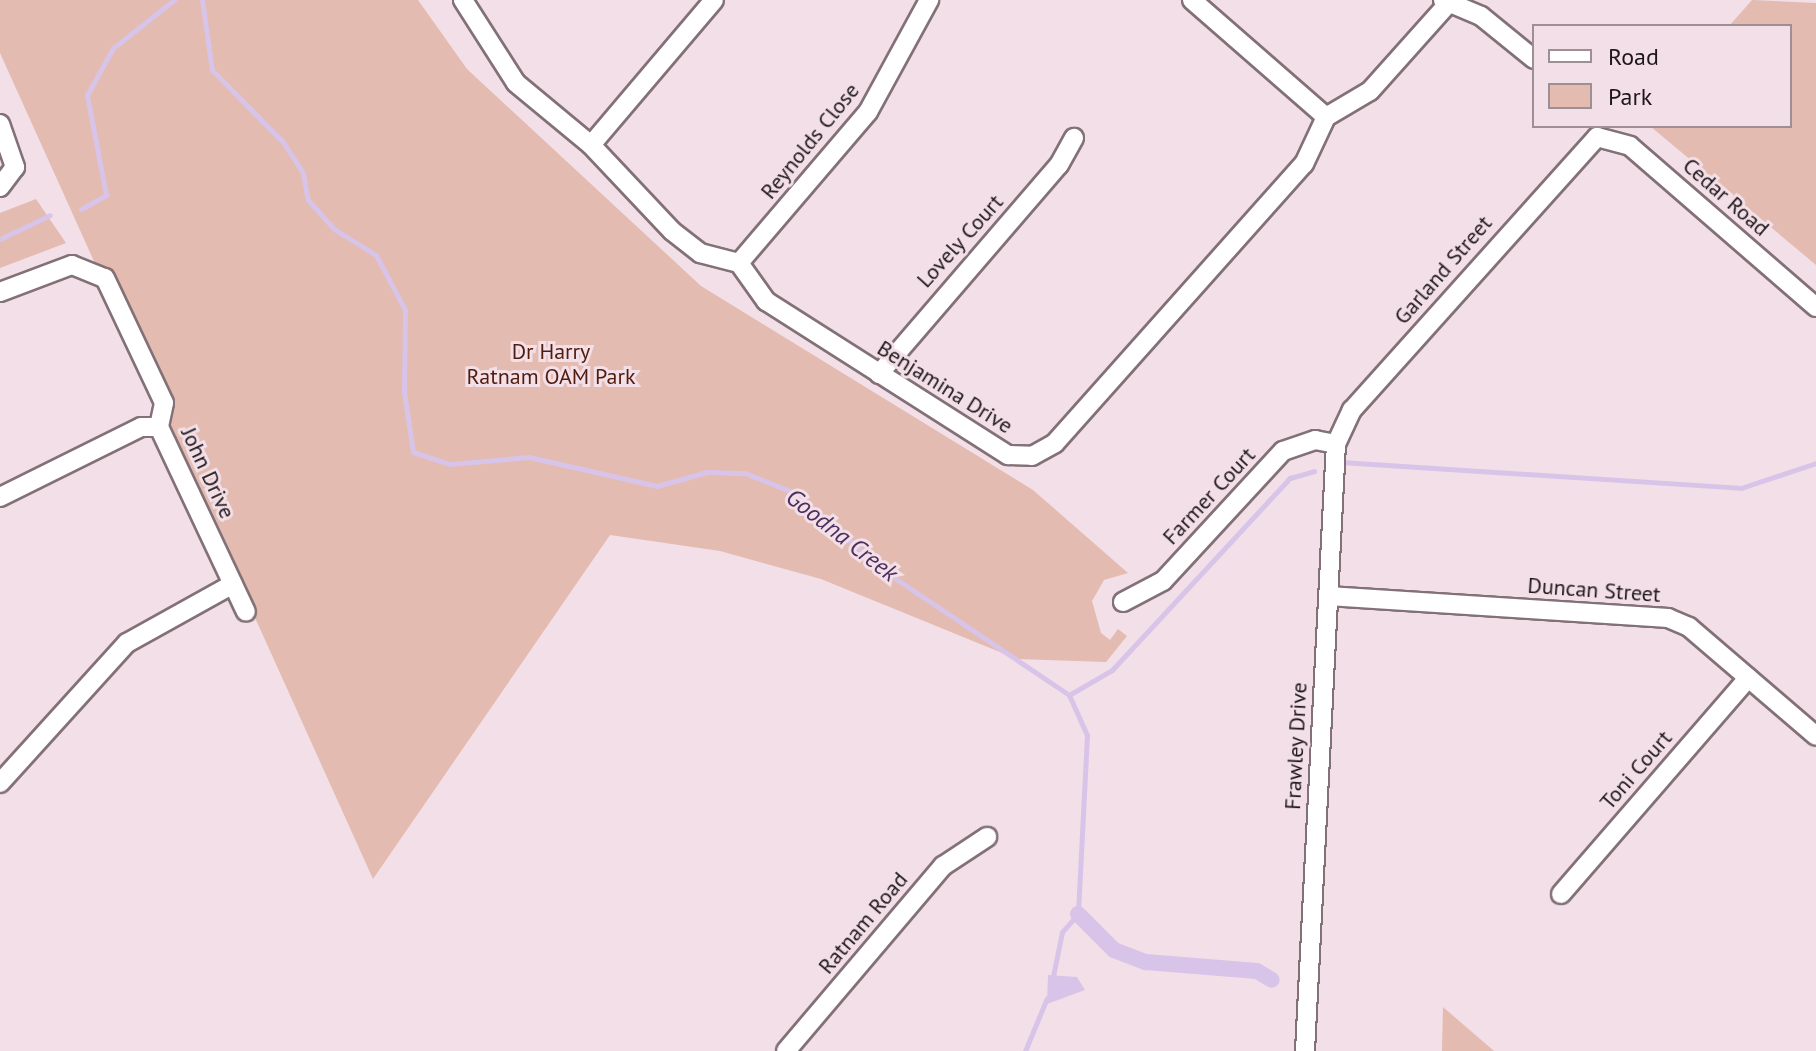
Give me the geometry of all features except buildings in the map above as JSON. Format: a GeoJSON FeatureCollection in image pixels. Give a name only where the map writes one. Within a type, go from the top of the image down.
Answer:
{"type":"FeatureCollection","features":[{"type":"Feature","properties":{"kind":"street"},"geometry":{"type":"LineString","coordinates":[[591,145],[714,0]]}},
{"type":"Feature","properties":{"kind":"street","name":"Reynolds Close"},"geometry":{"type":"LineString","coordinates":[[739,263],[868,112],[929,0]]}},
{"type":"Feature","properties":{"kind":"street"},"geometry":{"type":"LineString","coordinates":[[1192,0],[1326,117],[1370,91],[1444,3],[1481,16],[1532,57]]}},
{"type":"Feature","properties":{"kind":"street"},"geometry":{"type":"LineString","coordinates":[[469,1],[486,44],[516,83],[591,145],[690,246],[739,263]]}},
{"type":"Feature","properties":{"kind":"street","name":"Benjamina Drive"},"geometry":{"type":"LineString","coordinates":[[739,263],[766,301],[1008,455],[1032,456],[1055,443],[1304,164],[1326,117]]}},
{"type":"Feature","properties":{"kind":"street"},"geometry":{"type":"LineString","coordinates":[[0,124],[15,167],[0,187]]}},
{"type":"Feature","properties":{"kind":"street","name":"Cedar Road"},"geometry":{"type":"LineString","coordinates":[[1595,132],[1630,146],[1816,307]]}},
{"type":"Feature","properties":{"kind":"street","name":"Garland Street"},"geometry":{"type":"LineString","coordinates":[[1336,444],[1352,410],[1595,132]]}},
{"type":"Feature","properties":{"kind":"street","name":"Lovely Court"},"geometry":{"type":"LineString","coordinates":[[879,374],[1059,165],[1074,138]]}},
{"type":"Feature","properties":{"kind":"street"},"geometry":{"type":"LineString","coordinates":[[0,292],[72,265],[105,278],[164,403],[159,427]]}},
{"type":"Feature","properties":{"kind":"street","name":"John Drive"},"geometry":{"type":"LineString","coordinates":[[0,497],[141,427],[159,427],[246,612]]}},
{"type":"Feature","properties":{"kind":"street","name":"Farmer Court"},"geometry":{"type":"LineString","coordinates":[[1123,602],[1163,581],[1283,451],[1315,440],[1336,444]]}},
{"type":"Feature","properties":{"kind":"street","name":"Frawley Drive"},"geometry":{"type":"LineString","coordinates":[[1305,1051],[1336,444]]}},
{"type":"Feature","properties":{"kind":"street"},"geometry":{"type":"LineString","coordinates":[[0,783],[127,643],[233,584]]}},
{"type":"Feature","properties":{"kind":"street","name":"Duncan Street"},"geometry":{"type":"LineString","coordinates":[[1328,596],[1668,618],[1748,678],[1816,736]]}},
{"type":"Feature","properties":{"kind":"street","name":"Toni Court"},"geometry":{"type":"LineString","coordinates":[[1561,894],[1748,678]]}},
{"type":"Feature","properties":{"kind":"street","name":"Ratnam Road"},"geometry":{"type":"LineString","coordinates":[[786,1051],[943,866],[987,837]]}},
{"type":"Feature","properties":{"kind":"green space","name":"Dr Harry Ratnam OAM Park"},"geometry":{"type":"Polygon","coordinates":[[[0,0],[418,0],[467,69],[701,286],[1033,490],[1128,573],[1104,580],[1092,601],[1101,633],[1110,640],[1118,629],[1127,636],[1106,662],[1017,659],[821,579],[720,551],[610,535],[373,879],[0,53],[0,0]]]}},
{"type":"Feature","properties":{"kind":"green space"},"geometry":{"type":"Polygon","coordinates":[[[1752,0],[1816,3],[1816,265],[1652,128],[1792,128],[1792,24],[1731,24],[1752,0]]]}},
{"type":"Feature","properties":{"kind":"green space"},"geometry":{"type":"Polygon","coordinates":[[[36,199],[66,243],[0,268],[0,213],[36,199]]]}},
{"type":"Feature","properties":{"kind":"green space"},"geometry":{"type":"Polygon","coordinates":[[[1443,1007],[1494,1051],[1442,1051],[1443,1007]]]}},
{"type":"Feature","properties":{"kind":"shaded area"},"geometry":{"type":"Polygon","coordinates":[[[1048,975],[1077,977],[1085,990],[1047,1004],[1048,975]]]}},
{"type":"Feature","properties":{"kind":"waterway"},"geometry":{"type":"LineString","coordinates":[[81,209],[106,195],[87,95],[113,48],[174,0]]}},
{"type":"Feature","properties":{"kind":"waterway","name":"Goodna Creek"},"geometry":{"type":"LineString","coordinates":[[202,0],[212,70],[283,142],[303,173],[308,200],[334,229],[376,255],[405,310],[404,392],[413,452],[450,464],[529,457],[657,486],[707,472],[745,473],[790,491],[896,579],[1069,695],[1087,735],[1078,914],[1062,932],[1052,981]]}},
{"type":"Feature","properties":{"kind":"waterway"},"geometry":{"type":"LineString","coordinates":[[0,239],[50,215]]}},
{"type":"Feature","properties":{"kind":"waterway"},"geometry":{"type":"LineString","coordinates":[[1341,462],[1741,488],[1816,463]]}},
{"type":"Feature","properties":{"kind":"waterway"},"geometry":{"type":"LineString","coordinates":[[1069,695],[1112,670],[1290,478],[1314,471]]}},
{"type":"Feature","properties":{"kind":"waterway"},"geometry":{"type":"LineString","coordinates":[[1078,914],[1114,950],[1146,962],[1257,971],[1272,980]]}},
{"type":"Feature","properties":{"kind":"waterway","name":"Goodna Creek"},"geometry":{"type":"LineString","coordinates":[[1025,1051],[1047,998]]}}]}
